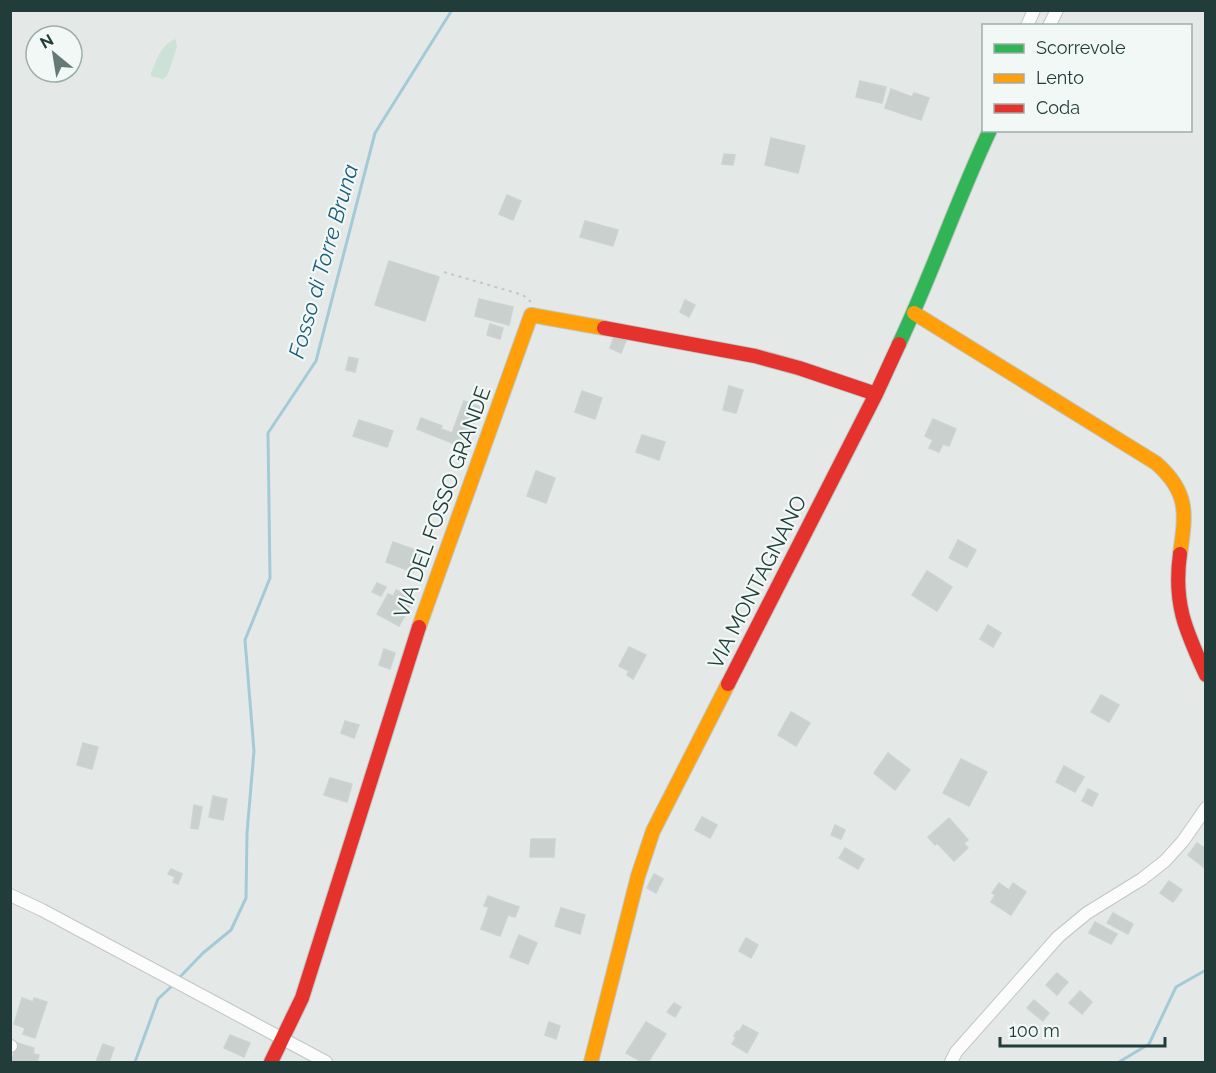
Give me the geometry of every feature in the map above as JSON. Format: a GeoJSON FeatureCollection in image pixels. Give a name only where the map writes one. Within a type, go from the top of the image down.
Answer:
{"type":"FeatureCollection","features":[{"type":"Feature","properties":{"kind":"street"},"geometry":{"type":"LineString","coordinates":[[1028,24],[1034,10]]}},
{"type":"Feature","properties":{"kind":"street"},"geometry":{"type":"LineString","coordinates":[[1050,24],[1058,10]]}},
{"type":"Feature","properties":{"kind":"street","name":"VIA MONTAGNANO"},"geometry":{"type":"LineString","coordinates":[[591,1062],[638,876],[653,831],[876,394],[914,313],[971,170],[989,132]]}},
{"type":"Feature","properties":{"kind":"street"},"geometry":{"type":"LineString","coordinates":[[532,311],[755,356],[876,394]]}},
{"type":"Feature","properties":{"kind":"street","name":"VIA DEL FOSSO GRANDE"},"geometry":{"type":"LineString","coordinates":[[272,1062],[302,998],[422,621],[532,311]]}},
{"type":"Feature","properties":{"kind":"street"},"geometry":{"type":"LineString","coordinates":[[914,313],[1156,463],[1170,476],[1179,490],[1184,515],[1177,579],[1178,597],[1182,617],[1206,675]]}},
{"type":"Feature","properties":{"kind":"street"},"geometry":{"type":"LineString","coordinates":[[951,1062],[956,1052],[1054,941],[1087,913],[1142,879],[1165,861],[1180,845],[1206,808]]}},
{"type":"Feature","properties":{"kind":"street"},"geometry":{"type":"LineString","coordinates":[[10,895],[326,1062]]}},
{"type":"Feature","properties":{"kind":"path"},"geometry":{"type":"LineString","coordinates":[[444,272],[523,295],[531,301],[532,311]]}},
{"type":"Feature","properties":{"kind":"green space"},"geometry":{"type":"Polygon","coordinates":[[[176,39],[177,47],[167,76],[163,79],[151,76],[160,53],[167,44],[176,39]]]}},
{"type":"Feature","properties":{"kind":"building"},"geometry":{"type":"Polygon","coordinates":[[[860,81],[886,87],[882,103],[856,97],[860,81]]]}},
{"type":"Feature","properties":{"kind":"building"},"geometry":{"type":"Polygon","coordinates":[[[891,89],[912,97],[914,93],[929,98],[921,120],[885,108],[891,89]]]}},
{"type":"Feature","properties":{"kind":"building"},"geometry":{"type":"Polygon","coordinates":[[[771,138],[805,146],[798,173],[765,165],[771,138]]]}},
{"type":"Feature","properties":{"kind":"building"},"geometry":{"type":"Polygon","coordinates":[[[724,154],[735,155],[733,165],[722,164],[724,154]]]}},
{"type":"Feature","properties":{"kind":"building"},"geometry":{"type":"Polygon","coordinates":[[[507,195],[521,201],[513,220],[499,214],[507,195]]]}},
{"type":"Feature","properties":{"kind":"building"},"geometry":{"type":"Polygon","coordinates":[[[585,221],[618,230],[613,246],[580,237],[585,221]]]}},
{"type":"Feature","properties":{"kind":"building"},"geometry":{"type":"Polygon","coordinates":[[[389,261],[439,277],[425,321],[375,305],[389,261]]]}},
{"type":"Feature","properties":{"kind":"building"},"geometry":{"type":"Polygon","coordinates":[[[479,299],[513,307],[509,325],[475,316],[479,299]]]}},
{"type":"Feature","properties":{"kind":"building"},"geometry":{"type":"Polygon","coordinates":[[[685,300],[695,305],[689,317],[680,312],[685,300]]]}},
{"type":"Feature","properties":{"kind":"building"},"geometry":{"type":"Polygon","coordinates":[[[490,324],[503,328],[500,339],[487,335],[490,324]]]}},
{"type":"Feature","properties":{"kind":"building"},"geometry":{"type":"Polygon","coordinates":[[[615,334],[627,338],[621,353],[610,348],[615,334]]]}},
{"type":"Feature","properties":{"kind":"building"},"geometry":{"type":"Polygon","coordinates":[[[349,357],[358,359],[355,372],[346,370],[349,357]]]}},
{"type":"Feature","properties":{"kind":"building"},"geometry":{"type":"Polygon","coordinates":[[[729,386],[743,390],[736,413],[723,410],[729,386]]]}},
{"type":"Feature","properties":{"kind":"building"},"geometry":{"type":"Polygon","coordinates":[[[582,391],[602,398],[595,419],[575,412],[582,391]]]}},
{"type":"Feature","properties":{"kind":"building"},"geometry":{"type":"Polygon","coordinates":[[[464,401],[480,407],[465,448],[417,429],[421,418],[442,426],[441,429],[452,433],[464,401]]]}},
{"type":"Feature","properties":{"kind":"building"},"geometry":{"type":"Polygon","coordinates":[[[933,419],[956,429],[949,446],[943,444],[939,452],[929,448],[933,440],[925,436],[933,419]]]}},
{"type":"Feature","properties":{"kind":"building"},"geometry":{"type":"Polygon","coordinates":[[[359,420],[393,431],[387,447],[353,436],[359,420]]]}},
{"type":"Feature","properties":{"kind":"building"},"geometry":{"type":"Polygon","coordinates":[[[642,435],[665,442],[659,460],[636,452],[642,435]]]}},
{"type":"Feature","properties":{"kind":"building"},"geometry":{"type":"Polygon","coordinates":[[[536,471],[555,478],[546,503],[527,496],[536,471]]]}},
{"type":"Feature","properties":{"kind":"building"},"geometry":{"type":"Polygon","coordinates":[[[958,540],[976,550],[967,567],[949,558],[958,540]]]}},
{"type":"Feature","properties":{"kind":"building"},"geometry":{"type":"Polygon","coordinates":[[[393,542],[421,552],[413,572],[386,562],[393,542]]]}},
{"type":"Feature","properties":{"kind":"building"},"geometry":{"type":"Polygon","coordinates":[[[927,571],[952,587],[937,611],[912,595],[927,571]]]}},
{"type":"Feature","properties":{"kind":"building"},"geometry":{"type":"Polygon","coordinates":[[[377,583],[386,587],[381,596],[372,592],[377,583]]]}},
{"type":"Feature","properties":{"kind":"building"},"geometry":{"type":"Polygon","coordinates":[[[396,590],[414,599],[399,626],[377,614],[388,594],[393,596],[396,590]]]}},
{"type":"Feature","properties":{"kind":"building"},"geometry":{"type":"Polygon","coordinates":[[[988,625],[1001,633],[993,647],[980,639],[988,625]]]}},
{"type":"Feature","properties":{"kind":"building"},"geometry":{"type":"Polygon","coordinates":[[[629,647],[646,655],[633,679],[627,675],[629,671],[619,666],[629,647]]]}},
{"type":"Feature","properties":{"kind":"building"},"geometry":{"type":"Polygon","coordinates":[[[384,649],[395,653],[390,669],[379,665],[384,649]]]}},
{"type":"Feature","properties":{"kind":"building"},"geometry":{"type":"Polygon","coordinates":[[[1101,695],[1119,705],[1109,722],[1091,712],[1101,695]]]}},
{"type":"Feature","properties":{"kind":"building"},"geometry":{"type":"Polygon","coordinates":[[[791,712],[810,723],[796,746],[778,735],[791,712]]]}},
{"type":"Feature","properties":{"kind":"building"},"geometry":{"type":"Polygon","coordinates":[[[345,721],[359,725],[354,738],[341,733],[345,721]]]}},
{"type":"Feature","properties":{"kind":"building"},"geometry":{"type":"Polygon","coordinates":[[[83,743],[98,747],[92,769],[77,765],[83,743]]]}},
{"type":"Feature","properties":{"kind":"building"},"geometry":{"type":"Polygon","coordinates":[[[888,753],[910,770],[895,790],[874,773],[888,753]]]}},
{"type":"Feature","properties":{"kind":"building"},"geometry":{"type":"Polygon","coordinates":[[[961,759],[987,772],[969,806],[943,793],[961,759]]]}},
{"type":"Feature","properties":{"kind":"building"},"geometry":{"type":"Polygon","coordinates":[[[1064,766],[1084,777],[1075,792],[1056,782],[1064,766]]]}},
{"type":"Feature","properties":{"kind":"building"},"geometry":{"type":"Polygon","coordinates":[[[330,778],[352,784],[347,802],[324,795],[330,778]]]}},
{"type":"Feature","properties":{"kind":"building"},"geometry":{"type":"Polygon","coordinates":[[[1088,789],[1098,794],[1092,806],[1082,801],[1088,789]]]}},
{"type":"Feature","properties":{"kind":"building"},"geometry":{"type":"Polygon","coordinates":[[[213,796],[227,799],[223,820],[209,817],[213,796]]]}},
{"type":"Feature","properties":{"kind":"building"},"geometry":{"type":"Polygon","coordinates":[[[194,805],[202,807],[198,829],[191,828],[194,805]]]}},
{"type":"Feature","properties":{"kind":"building"},"geometry":{"type":"Polygon","coordinates":[[[702,817],[717,825],[710,838],[695,830],[702,817]]]}},
{"type":"Feature","properties":{"kind":"building"},"geometry":{"type":"Polygon","coordinates":[[[949,818],[968,840],[964,843],[968,848],[954,861],[928,837],[949,818]]]}},
{"type":"Feature","properties":{"kind":"building"},"geometry":{"type":"Polygon","coordinates":[[[835,825],[845,830],[841,839],[831,835],[835,825]]]}},
{"type":"Feature","properties":{"kind":"building"},"geometry":{"type":"Polygon","coordinates":[[[531,839],[555,839],[554,857],[530,857],[531,839]]]}},
{"type":"Feature","properties":{"kind":"building"},"geometry":{"type":"Polygon","coordinates":[[[1197,843],[1206,849],[1206,869],[1188,855],[1197,843]]]}},
{"type":"Feature","properties":{"kind":"building"},"geometry":{"type":"Polygon","coordinates":[[[845,848],[864,859],[858,869],[839,858],[845,848]]]}},
{"type":"Feature","properties":{"kind":"building"},"geometry":{"type":"Polygon","coordinates":[[[171,869],[182,874],[178,884],[173,882],[175,877],[168,874],[171,869]]]}},
{"type":"Feature","properties":{"kind":"building"},"geometry":{"type":"Polygon","coordinates":[[[654,874],[663,879],[656,893],[647,888],[654,874]]]}},
{"type":"Feature","properties":{"kind":"building"},"geometry":{"type":"Polygon","coordinates":[[[1169,881],[1182,890],[1173,902],[1160,893],[1169,881]]]}},
{"type":"Feature","properties":{"kind":"building"},"geometry":{"type":"Polygon","coordinates":[[[999,883],[1009,890],[1013,883],[1026,892],[1011,915],[991,902],[995,895],[992,893],[999,883]]]}},
{"type":"Feature","properties":{"kind":"building"},"geometry":{"type":"Polygon","coordinates":[[[488,896],[519,907],[515,917],[508,915],[500,936],[481,929],[489,907],[484,906],[488,896]]]}},
{"type":"Feature","properties":{"kind":"building"},"geometry":{"type":"Polygon","coordinates":[[[561,908],[585,915],[580,934],[555,926],[561,908]]]}},
{"type":"Feature","properties":{"kind":"building"},"geometry":{"type":"Polygon","coordinates":[[[1113,913],[1133,924],[1128,934],[1107,923],[1113,913]]]}},
{"type":"Feature","properties":{"kind":"building"},"geometry":{"type":"Polygon","coordinates":[[[1095,922],[1117,934],[1111,944],[1089,933],[1095,922]]]}},
{"type":"Feature","properties":{"kind":"building"},"geometry":{"type":"Polygon","coordinates":[[[519,935],[537,943],[528,964],[510,957],[519,935]]]}},
{"type":"Feature","properties":{"kind":"building"},"geometry":{"type":"Polygon","coordinates":[[[746,938],[758,945],[751,958],[739,951],[746,938]]]}},
{"type":"Feature","properties":{"kind":"building"},"geometry":{"type":"Polygon","coordinates":[[[1057,973],[1068,982],[1057,995],[1046,985],[1057,973]]]}},
{"type":"Feature","properties":{"kind":"building"},"geometry":{"type":"Polygon","coordinates":[[[1080,991],[1092,1002],[1082,1014],[1069,1003],[1080,991]]]}},
{"type":"Feature","properties":{"kind":"building"},"geometry":{"type":"Polygon","coordinates":[[[22,998],[33,1002],[34,998],[47,1002],[35,1038],[23,1034],[25,1028],[14,1024],[22,998]]]}},
{"type":"Feature","properties":{"kind":"building"},"geometry":{"type":"Polygon","coordinates":[[[1034,1000],[1049,1013],[1043,1021],[1027,1008],[1034,1000]]]}},
{"type":"Feature","properties":{"kind":"building"},"geometry":{"type":"Polygon","coordinates":[[[674,1003],[681,1007],[675,1017],[667,1012],[674,1003]]]}},
{"type":"Feature","properties":{"kind":"building"},"geometry":{"type":"Polygon","coordinates":[[[549,1022],[560,1026],[556,1039],[545,1035],[549,1022]]]}},
{"type":"Feature","properties":{"kind":"building"},"geometry":{"type":"Polygon","coordinates":[[[646,1022],[666,1034],[648,1062],[642,1062],[626,1053],[646,1022]]]}},
{"type":"Feature","properties":{"kind":"building"},"geometry":{"type":"Polygon","coordinates":[[[743,1025],[758,1033],[747,1053],[732,1044],[736,1037],[734,1036],[743,1025]]]}},
{"type":"Feature","properties":{"kind":"building"},"geometry":{"type":"Polygon","coordinates":[[[230,1035],[250,1043],[244,1057],[224,1048],[230,1035]]]}},
{"type":"Feature","properties":{"kind":"building"},"geometry":{"type":"Polygon","coordinates":[[[17,1043],[34,1048],[33,1054],[39,1055],[37,1062],[11,1062],[17,1043]]]}},
{"type":"Feature","properties":{"kind":"building"},"geometry":{"type":"Polygon","coordinates":[[[103,1044],[114,1048],[109,1062],[96,1062],[103,1044]]]}},
{"type":"Feature","properties":{"kind":"waterway","name":"Fosso di Torre Bruna"},"geometry":{"type":"LineString","coordinates":[[178,979],[203,953],[231,930],[246,898],[247,833],[254,751],[245,640],[270,578],[268,433],[316,361],[375,133],[452,10]]}},
{"type":"Feature","properties":{"kind":"waterway"},"geometry":{"type":"LineString","coordinates":[[1119,1062],[1149,1044],[1176,987],[1206,970]]}},
{"type":"Feature","properties":{"kind":"waterway","name":"Fosso di Torre Bruna"},"geometry":{"type":"LineString","coordinates":[[135,1062],[158,999],[174,984]]}},
{"type":"Feature","properties":{"kind":"traffic: fast"},"geometry":{"type":"LineString","coordinates":[[899,344],[989,132]]}},
{"type":"Feature","properties":{"kind":"traffic: slow"},"geometry":{"type":"LineString","coordinates":[[914,313],[1156,463],[1175,484],[1183,504],[1180,554]]}},
{"type":"Feature","properties":{"kind":"traffic: slow"},"geometry":{"type":"LineString","coordinates":[[419,627],[531,315],[604,328]]}},
{"type":"Feature","properties":{"kind":"traffic: slow"},"geometry":{"type":"LineString","coordinates":[[591,1062],[638,876],[653,831],[728,684]]}},
{"type":"Feature","properties":{"kind":"traffic: jam"},"geometry":{"type":"LineString","coordinates":[[604,328],[755,356],[876,394]]}},
{"type":"Feature","properties":{"kind":"traffic: jam"},"geometry":{"type":"LineString","coordinates":[[728,684],[876,394],[899,344]]}},
{"type":"Feature","properties":{"kind":"traffic: jam"},"geometry":{"type":"LineString","coordinates":[[1180,554],[1178,588],[1183,617],[1206,675]]}},
{"type":"Feature","properties":{"kind":"traffic: jam"},"geometry":{"type":"LineString","coordinates":[[271,1062],[302,998],[419,627]]}}]}
